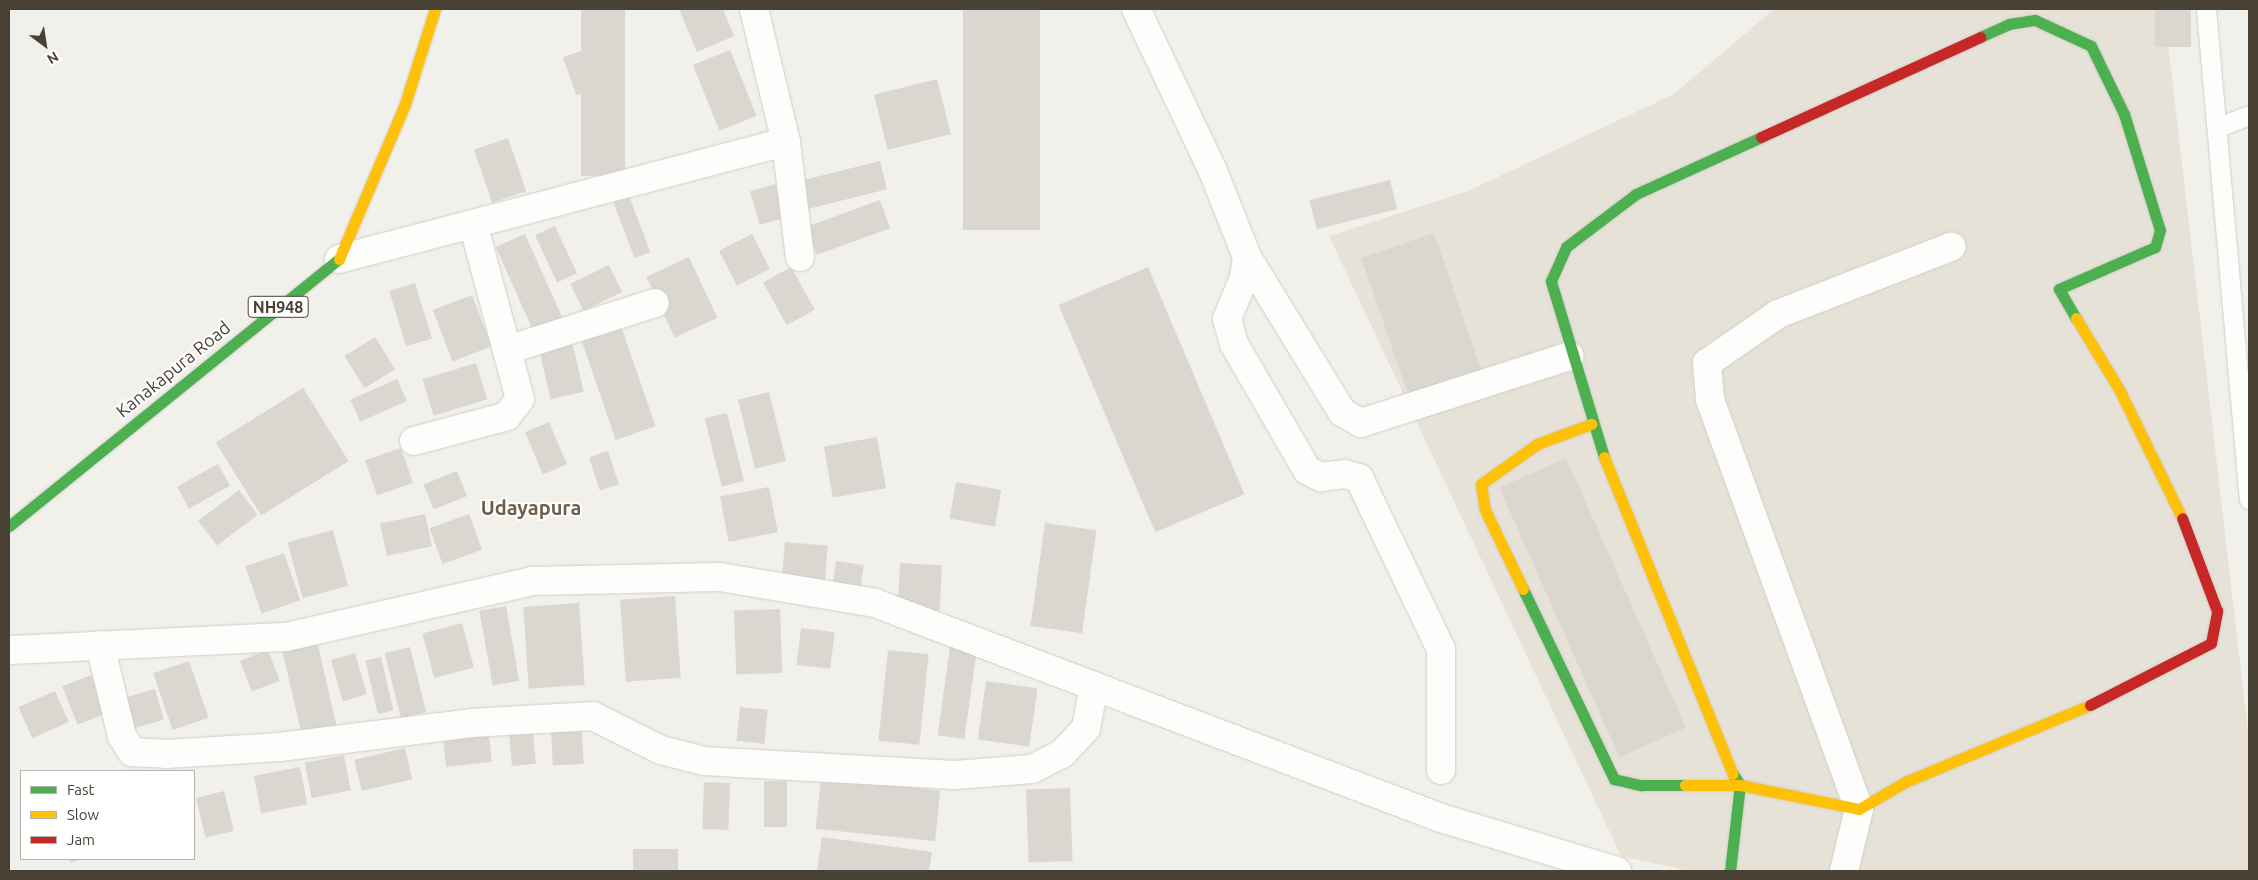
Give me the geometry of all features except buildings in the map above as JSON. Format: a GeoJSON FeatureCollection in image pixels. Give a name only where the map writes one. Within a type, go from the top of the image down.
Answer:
{"type":"FeatureCollection","features":[{"type":"Feature","properties":{"kind":"main road","name":"Kanakapura Road"},"geometry":{"type":"LineString","coordinates":[[9,526],[338,259],[405,104],[435,9]]}},
{"type":"Feature","properties":{"kind":"main road"},"geometry":{"type":"LineString","coordinates":[[1591,424],[1537,444],[1494,471],[1481,484],[1485,510],[1614,779],[1641,785],[1740,785],[1858,809],[1906,782],[2132,687],[2210,643],[2218,611],[2178,507],[2120,391],[2059,288],[2156,247],[2160,230],[2124,114],[2091,46],[2035,20],[2009,24],[1636,194],[1566,247],[1551,281],[1570,356],[1591,424],[1730,769],[1740,785],[1730,871]]}},
{"type":"Feature","properties":{"kind":"street"},"geometry":{"type":"LineString","coordinates":[[754,9],[786,142],[800,257]]}},
{"type":"Feature","properties":{"kind":"street"},"geometry":{"type":"LineString","coordinates":[[1136,9],[1213,172],[1246,257],[1342,412],[1361,424],[1570,356]]}},
{"type":"Feature","properties":{"kind":"street"},"geometry":{"type":"LineString","coordinates":[[338,259],[474,227],[786,142]]}},
{"type":"Feature","properties":{"kind":"street"},"geometry":{"type":"LineString","coordinates":[[414,441],[507,416],[520,399],[474,227]]}},
{"type":"Feature","properties":{"kind":"street"},"geometry":{"type":"LineString","coordinates":[[1844,871],[1858,809],[1710,399],[1706,363],[1778,314],[1951,247]]}},
{"type":"Feature","properties":{"kind":"street"},"geometry":{"type":"LineString","coordinates":[[1246,257],[1244,278],[1227,319],[1234,344],[1307,470],[1330,478],[1353,474],[1363,485],[1441,649],[1441,770]]}},
{"type":"Feature","properties":{"kind":"street"},"geometry":{"type":"LineString","coordinates":[[507,350],[655,303]]}},
{"type":"Feature","properties":{"kind":"street"},"geometry":{"type":"LineString","coordinates":[[9,650],[286,637],[532,581],[720,577],[875,603],[1441,818],[1617,871]]}},
{"type":"Feature","properties":{"kind":"street"},"geometry":{"type":"LineString","coordinates":[[100,645],[122,736],[132,752],[166,754],[280,747],[472,723],[593,716],[661,750],[704,761],[955,775],[1032,769],[1062,754],[1086,728],[1094,686]]}},
{"type":"Feature","properties":{"kind":"lane"},"geometry":{"type":"LineString","coordinates":[[2206,9],[2218,127],[2249,499]]}},
{"type":"Feature","properties":{"kind":"lane"},"geometry":{"type":"LineString","coordinates":[[2218,127],[2249,115]]}},
{"type":"Feature","properties":{"kind":"shaded area"},"geometry":{"type":"Polygon","coordinates":[[[1774,9],[2164,9],[2249,740],[2249,871],[1689,871],[1621,856],[1329,236],[1468,191],[1674,94],[1774,9]]]}},
{"type":"Feature","properties":{"kind":"traffic: fast"},"geometry":{"type":"LineString","coordinates":[[1980,37],[2009,24],[2035,20],[2091,46],[2124,114],[2160,230],[2155,247],[2059,289],[2076,318]]}},
{"type":"Feature","properties":{"kind":"traffic: fast"},"geometry":{"type":"LineString","coordinates":[[1604,457],[1551,281],[1566,247],[1636,194],[1761,137]]}},
{"type":"Feature","properties":{"kind":"traffic: fast"},"geometry":{"type":"LineString","coordinates":[[9,526],[339,259]]}},
{"type":"Feature","properties":{"kind":"traffic: fast"},"geometry":{"type":"LineString","coordinates":[[1523,589],[1614,779],[1641,785],[1685,785]]}},
{"type":"Feature","properties":{"kind":"traffic: fast"},"geometry":{"type":"LineString","coordinates":[[1730,871],[1740,785],[1733,774]]}},
{"type":"Feature","properties":{"kind":"traffic: slow"},"geometry":{"type":"LineString","coordinates":[[339,259],[405,104],[435,9]]}},
{"type":"Feature","properties":{"kind":"traffic: slow"},"geometry":{"type":"LineString","coordinates":[[2076,318],[2120,391],[2182,518]]}},
{"type":"Feature","properties":{"kind":"traffic: slow"},"geometry":{"type":"LineString","coordinates":[[1523,589],[1485,510],[1481,484],[1537,444],[1591,424]]}},
{"type":"Feature","properties":{"kind":"traffic: slow"},"geometry":{"type":"LineString","coordinates":[[1604,457],[1733,774]]}},
{"type":"Feature","properties":{"kind":"traffic: slow"},"geometry":{"type":"LineString","coordinates":[[1685,785],[1740,785],[1859,809],[1905,782],[2090,705]]}},
{"type":"Feature","properties":{"kind":"traffic: jam"},"geometry":{"type":"LineString","coordinates":[[1761,137],[1980,37]]}},
{"type":"Feature","properties":{"kind":"traffic: jam"},"geometry":{"type":"LineString","coordinates":[[2090,705],[2211,643],[2217,611],[2182,518]]}},
{"type":"Feature","properties":{"kind":"district","name":"Udayapura"},"geometry":{"type":"Point","coordinates":[531,507]}}]}
